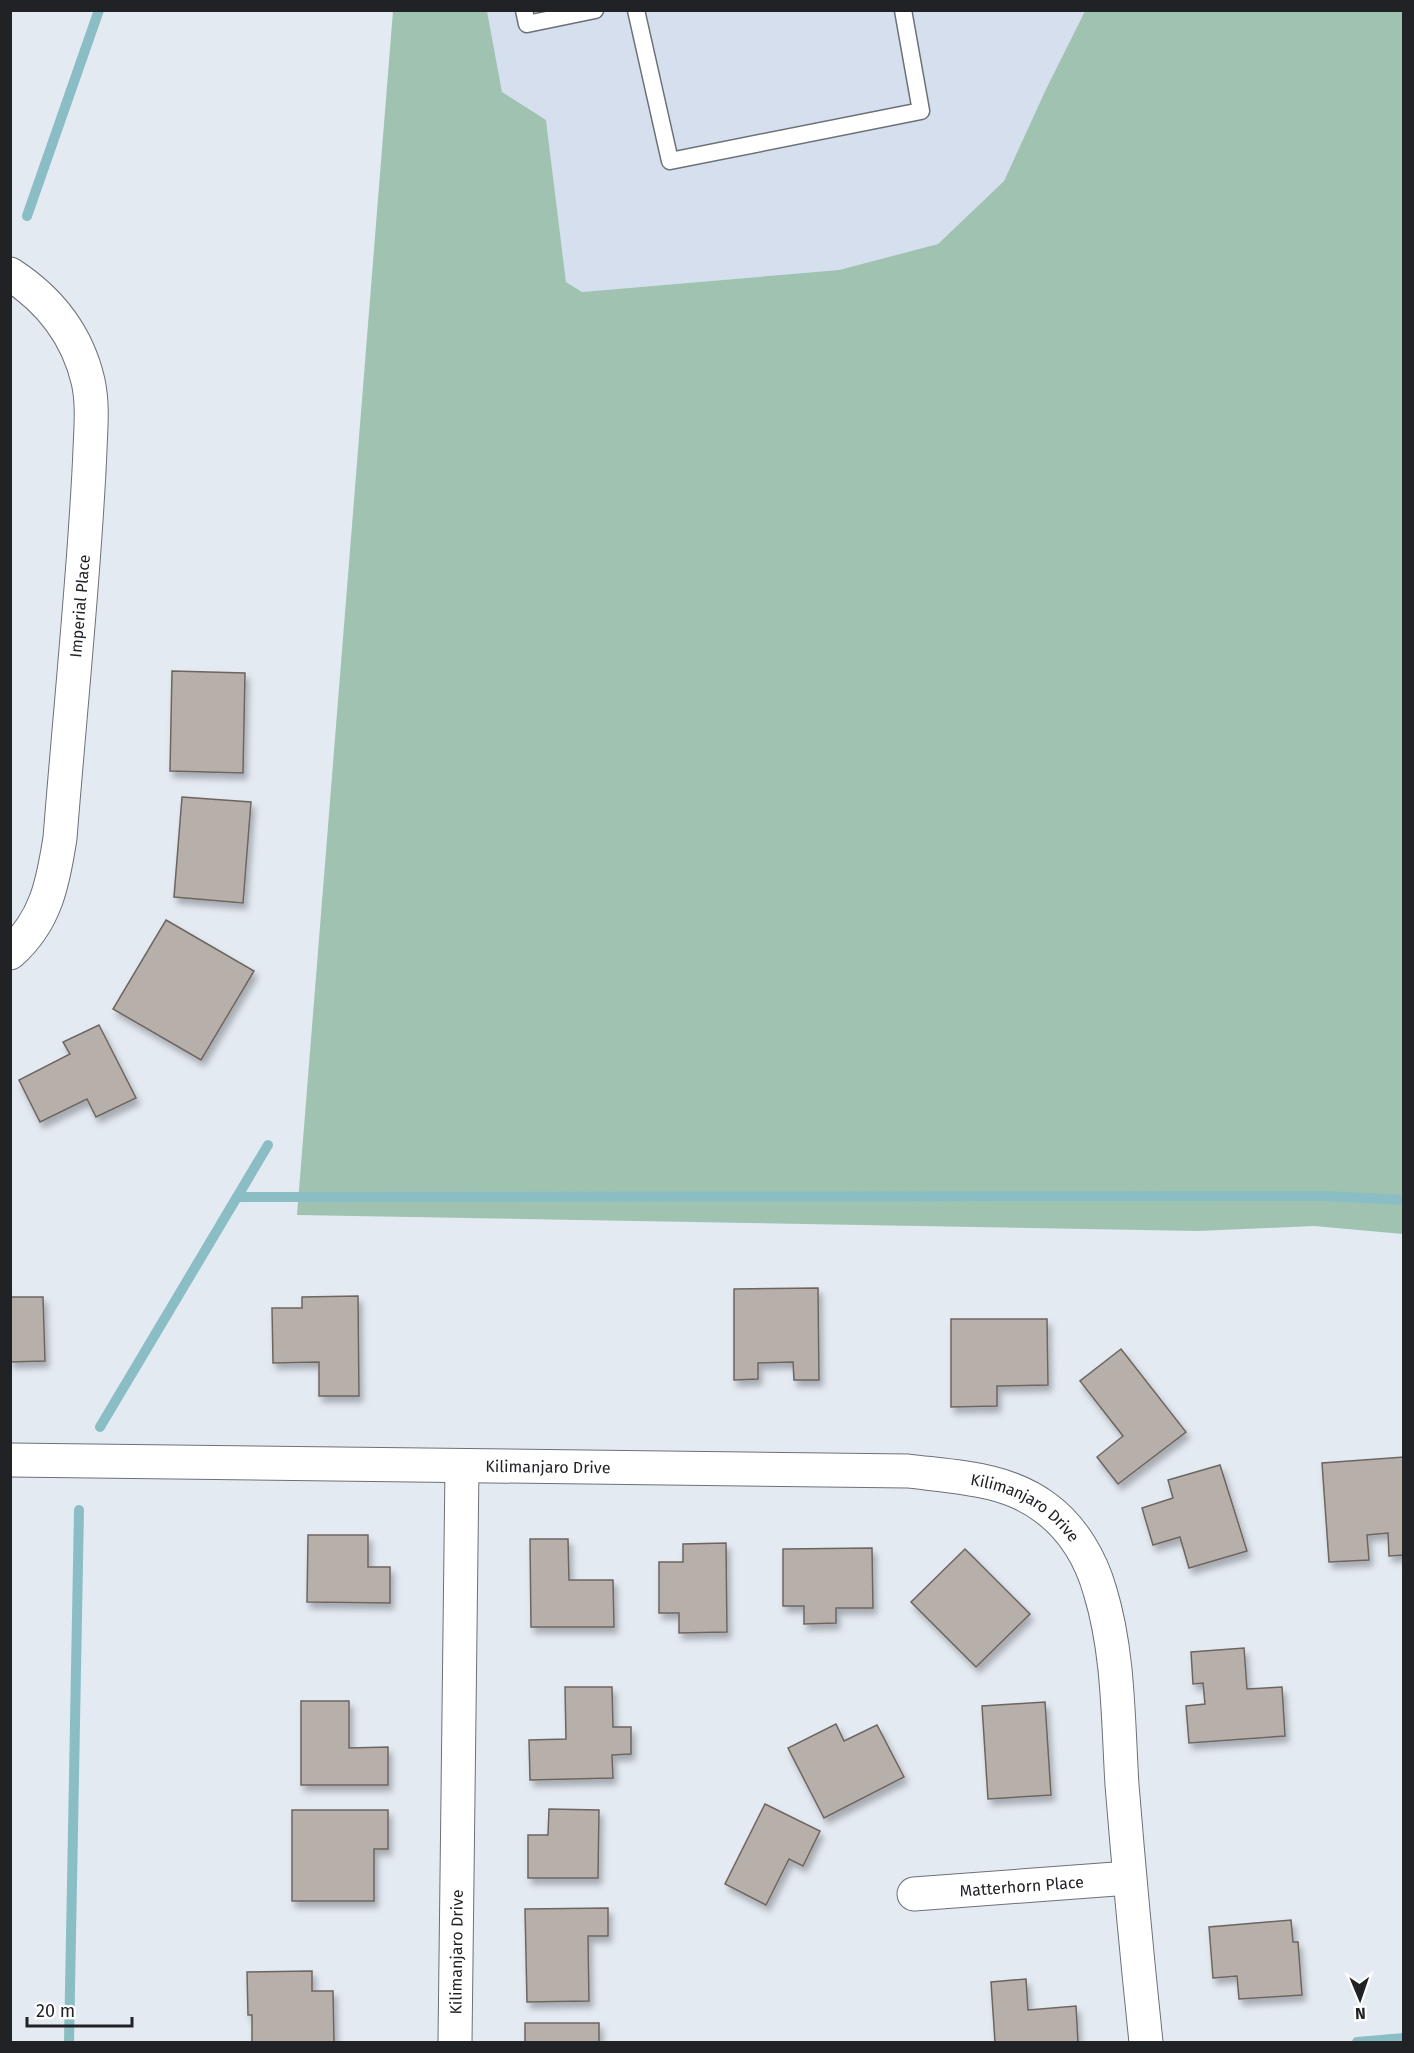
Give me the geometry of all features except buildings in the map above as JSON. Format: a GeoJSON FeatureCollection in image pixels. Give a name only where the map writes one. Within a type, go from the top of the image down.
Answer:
{"type":"FeatureCollection","features":[{"type":"Feature","properties":{"kind":"street","name":"Imperial Place"},"geometry":{"type":"LineString","coordinates":[[10,273],[31,287],[54,310],[70,333],[87,379],[92,417],[81,593],[60,838],[55,871],[47,902],[32,930],[10,953]]}},
{"type":"Feature","properties":{"kind":"street","name":"Kilimanjaro Drive"},"geometry":{"type":"LineString","coordinates":[[10,1460],[908,1471],[978,1480],[1018,1490],[1046,1508],[1071,1532],[1088,1559],[1100,1590],[1112,1650],[1129,1878],[1146,2043]]}},
{"type":"Feature","properties":{"kind":"street","name":"Kilimanjaro Drive"},"geometry":{"type":"LineString","coordinates":[[455,2043],[462,1466]]}},
{"type":"Feature","properties":{"kind":"street","name":"Matterhorn Place"},"geometry":{"type":"LineString","coordinates":[[914,1894],[1129,1878]]}},
{"type":"Feature","properties":{"kind":"lane"},"geometry":{"type":"LineString","coordinates":[[524,10],[527,24],[595,10]]}},
{"type":"Feature","properties":{"kind":"lane"},"geometry":{"type":"LineString","coordinates":[[636,10],[670,161],[921,111],[903,10]]}},
{"type":"Feature","properties":{"kind":"shaded area"},"geometry":{"type":"Polygon","coordinates":[[[487,11],[1085,11],[1004,181],[938,244],[839,270],[582,292],[566,282],[546,120],[502,92],[487,11]]]}},
{"type":"Feature","properties":{"kind":"green space"},"geometry":{"type":"Polygon","coordinates":[[[393,11],[487,11],[502,92],[546,120],[566,282],[582,292],[839,270],[938,244],[1004,181],[1085,11],[1403,11],[1403,1234],[1314,1226],[1198,1231],[297,1215],[393,11]]]}},
{"type":"Feature","properties":{"kind":"waterway"},"geometry":{"type":"LineString","coordinates":[[27,216],[99,10]]}},
{"type":"Feature","properties":{"kind":"waterway"},"geometry":{"type":"LineString","coordinates":[[100,1427],[268,1145]]}},
{"type":"Feature","properties":{"kind":"waterway"},"geometry":{"type":"LineString","coordinates":[[237,1197],[1326,1196],[1404,1200]]}},
{"type":"Feature","properties":{"kind":"waterway"},"geometry":{"type":"LineString","coordinates":[[69,2042],[79,1510]]}},
{"type":"Feature","properties":{"kind":"waterway"},"geometry":{"type":"LineString","coordinates":[[1357,2042],[1404,2038]]}}]}
